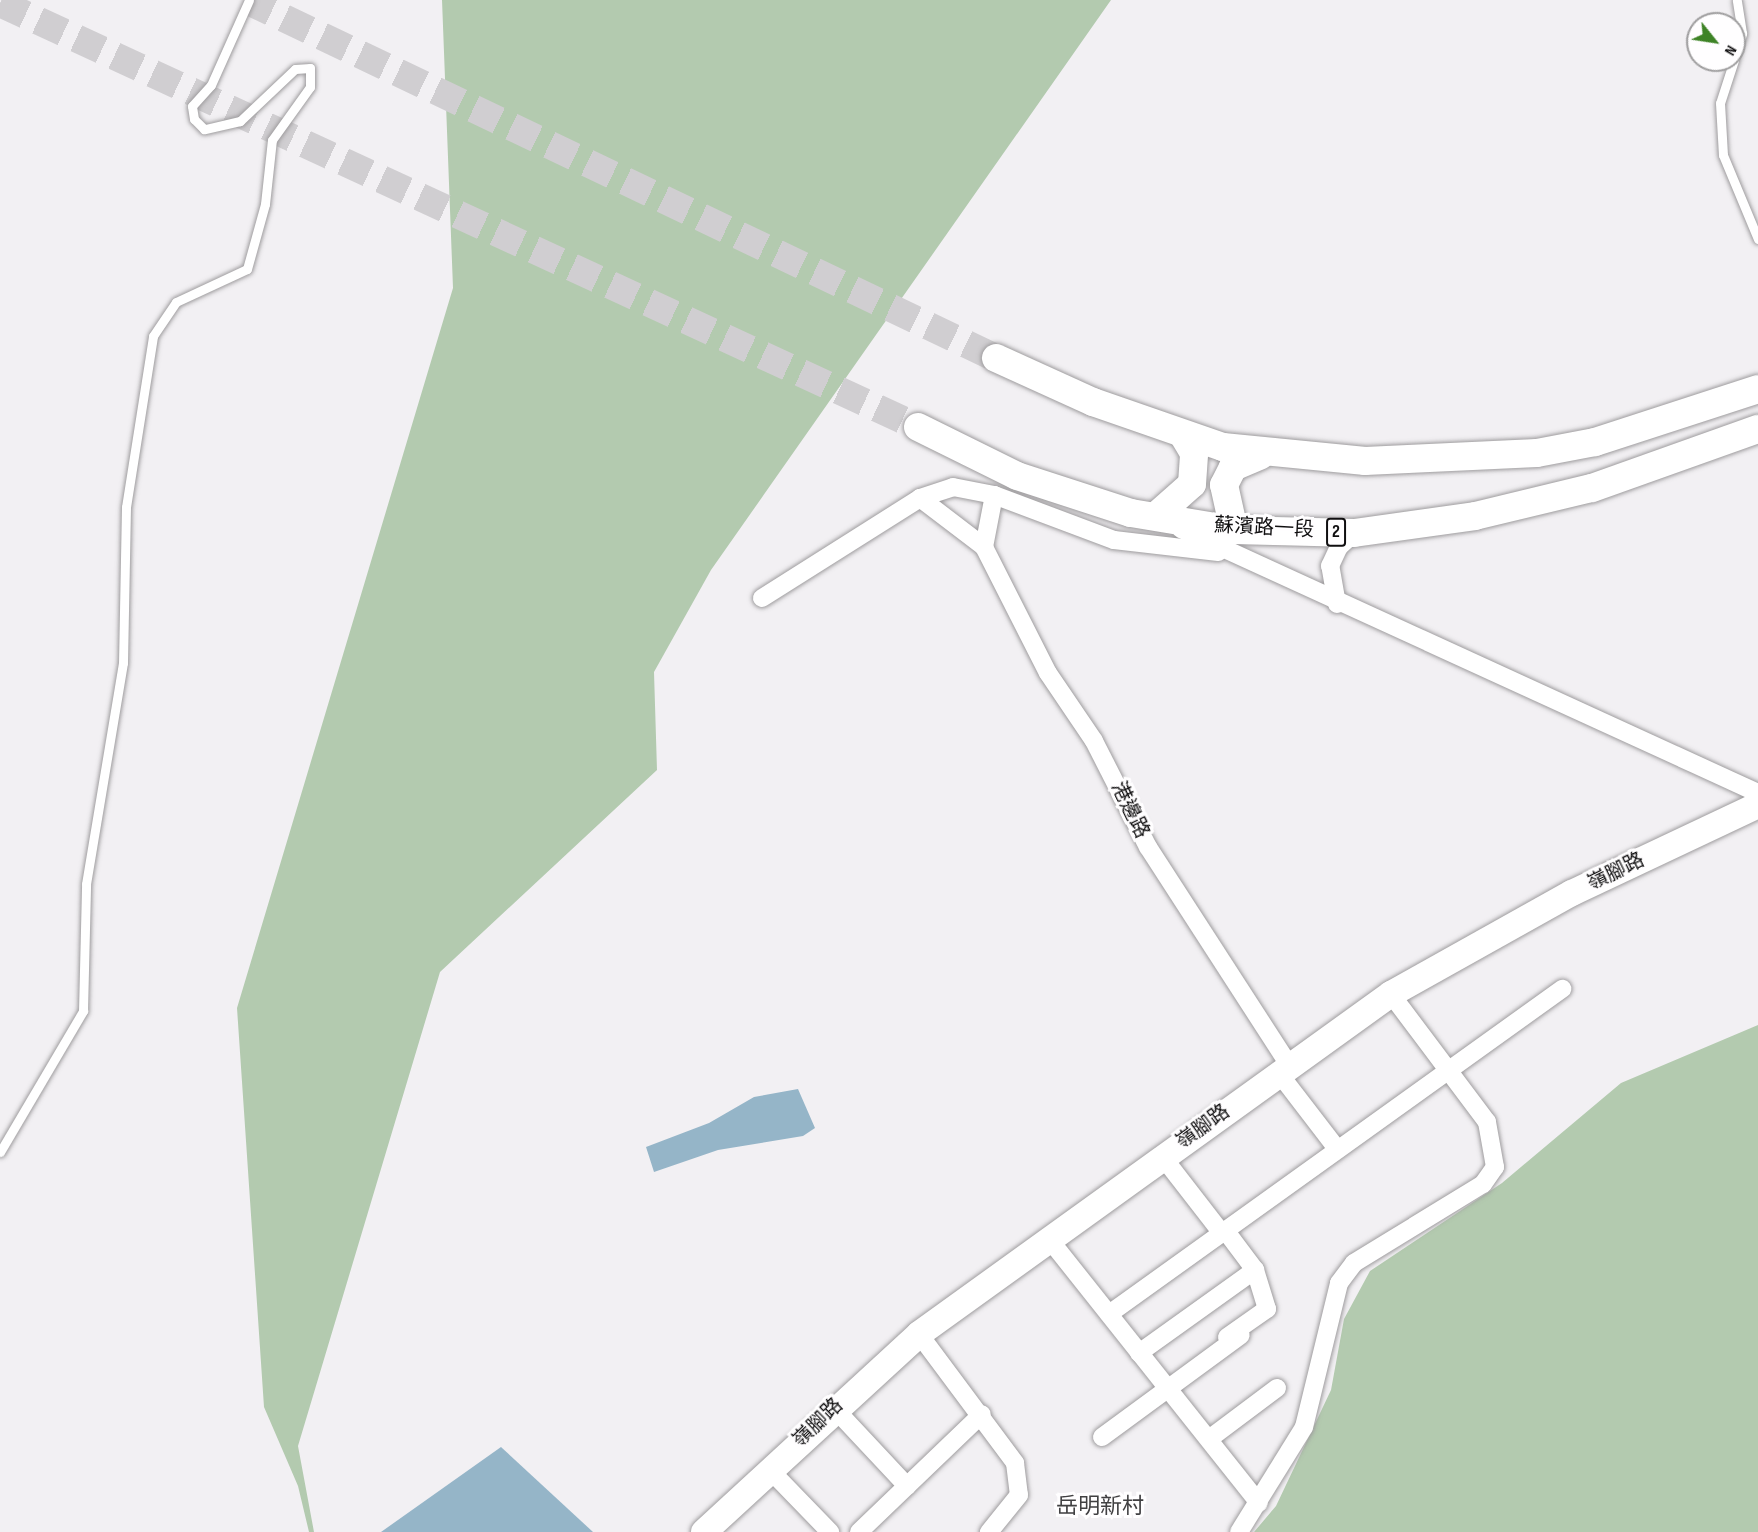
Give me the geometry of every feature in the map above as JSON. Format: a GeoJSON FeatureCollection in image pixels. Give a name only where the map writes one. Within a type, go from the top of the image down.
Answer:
{"type":"FeatureCollection","features":[{"type":"Feature","properties":{"kind":"main road"},"geometry":{"type":"LineString","coordinates":[[996,358],[1184,435],[1261,455],[1365,461],[1537,453],[1595,442],[1758,390]]}},
{"type":"Feature","properties":{"kind":"main road","name":"蘇濱路一段"},"geometry":{"type":"LineString","coordinates":[[918,427],[1017,476],[1131,513],[1156,516],[1233,542],[1354,533],[1475,516],[1592,488],[1758,429]]}},
{"type":"Feature","properties":{"kind":"main road"},"geometry":{"type":"LineString","coordinates":[[1156,516],[1192,484],[1194,453],[1184,435]]}},
{"type":"Feature","properties":{"kind":"main road"},"geometry":{"type":"LineString","coordinates":[[1233,542],[1224,485],[1233,467],[1261,455]]}},
{"type":"Feature","properties":{"kind":"street"},"geometry":{"type":"LineString","coordinates":[[762,598],[920,498],[953,487],[994,495],[1114,540],[1233,542],[1337,604],[1758,793]]}},
{"type":"Feature","properties":{"kind":"street"},"geometry":{"type":"LineString","coordinates":[[920,498],[984,547],[994,495]]}},
{"type":"Feature","properties":{"kind":"street"},"geometry":{"type":"LineString","coordinates":[[1337,604],[1330,566],[1339,547],[1354,533]]}},
{"type":"Feature","properties":{"kind":"street","name":"港邊路"},"geometry":{"type":"LineString","coordinates":[[984,547],[1048,673],[1094,741],[1148,847],[1283,1069],[1337,1149]]}},
{"type":"Feature","properties":{"kind":"street","name":"嶺腳路"},"geometry":{"type":"LineString","coordinates":[[704,1532],[834,1408],[919,1334],[1162,1156],[1390,994],[1572,893],[1758,805]]}},
{"type":"Feature","properties":{"kind":"street"},"geometry":{"type":"LineString","coordinates":[[1109,1314],[1447,1068],[1562,989]]}},
{"type":"Feature","properties":{"kind":"street"},"geometry":{"type":"LineString","coordinates":[[1239,1532],[1259,1503],[1311,1410],[1339,1283],[1354,1263],[1483,1185],[1495,1167],[1487,1122],[1390,994]]}},
{"type":"Feature","properties":{"kind":"street"},"geometry":{"type":"LineString","coordinates":[[1162,1156],[1254,1270],[1267,1309],[1211,1348]]}},
{"type":"Feature","properties":{"kind":"street"},"geometry":{"type":"LineString","coordinates":[[1049,1239],[1259,1503]]}},
{"type":"Feature","properties":{"kind":"street"},"geometry":{"type":"LineString","coordinates":[[1139,1353],[1254,1270]]}},
{"type":"Feature","properties":{"kind":"street"},"geometry":{"type":"LineString","coordinates":[[919,1334],[1011,1454],[1021,1482],[1016,1500],[989,1532]]}},
{"type":"Feature","properties":{"kind":"street"},"geometry":{"type":"LineString","coordinates":[[1102,1437],[1166,1387],[1241,1335]]}},
{"type":"Feature","properties":{"kind":"street"},"geometry":{"type":"LineString","coordinates":[[1209,1439],[1277,1388]]}},
{"type":"Feature","properties":{"kind":"street"},"geometry":{"type":"LineString","coordinates":[[834,1408],[907,1486]]}},
{"type":"Feature","properties":{"kind":"street"},"geometry":{"type":"LineString","coordinates":[[859,1532],[982,1414]]}},
{"type":"Feature","properties":{"kind":"street"},"geometry":{"type":"LineString","coordinates":[[769,1469],[830,1532]]}},
{"type":"Feature","properties":{"kind":"lane"},"geometry":{"type":"LineString","coordinates":[[0,1152],[83,1011],[86,884],[123,663],[126,507],[153,336],[176,302],[247,269],[265,204],[272,140],[310,87],[310,69],[295,69],[240,121],[204,129],[194,118],[192,106],[211,85],[249,0]]}},
{"type":"Feature","properties":{"kind":"lane"},"geometry":{"type":"LineString","coordinates":[[1730,72],[1720,103],[1723,155],[1758,239]]}},
{"type":"Feature","properties":{"kind":"green space"},"geometry":{"type":"Polygon","coordinates":[[[442,0],[1111,0],[711,570],[654,672],[657,770],[440,972],[298,1446],[314,1532],[309,1532],[298,1486],[264,1407],[237,1008],[453,288],[442,0]]]}},
{"type":"Feature","properties":{"kind":"green space"},"geometry":{"type":"Polygon","coordinates":[[[1758,1025],[1758,1532],[1254,1532],[1276,1506],[1331,1390],[1344,1319],[1370,1271],[1502,1183],[1621,1083],[1758,1025]]]}},
{"type":"Feature","properties":{"kind":"water"},"geometry":{"type":"Polygon","coordinates":[[[798,1089],[815,1128],[803,1136],[718,1150],[654,1172],[646,1147],[709,1123],[754,1097],[798,1089]]]}},
{"type":"Feature","properties":{"kind":"water"},"geometry":{"type":"Polygon","coordinates":[[[501,1447],[593,1532],[381,1532],[501,1447]]]}},
{"type":"Feature","properties":{"kind":"tunnel"},"geometry":{"type":"LineString","coordinates":[[246,0],[996,358]]}},
{"type":"Feature","properties":{"kind":"tunnel"},"geometry":{"type":"LineString","coordinates":[[0,3],[918,427]]}},
{"type":"Feature","properties":{"kind":"district","name":"岳明新村"},"geometry":{"type":"Point","coordinates":[1100,1507]}}]}
